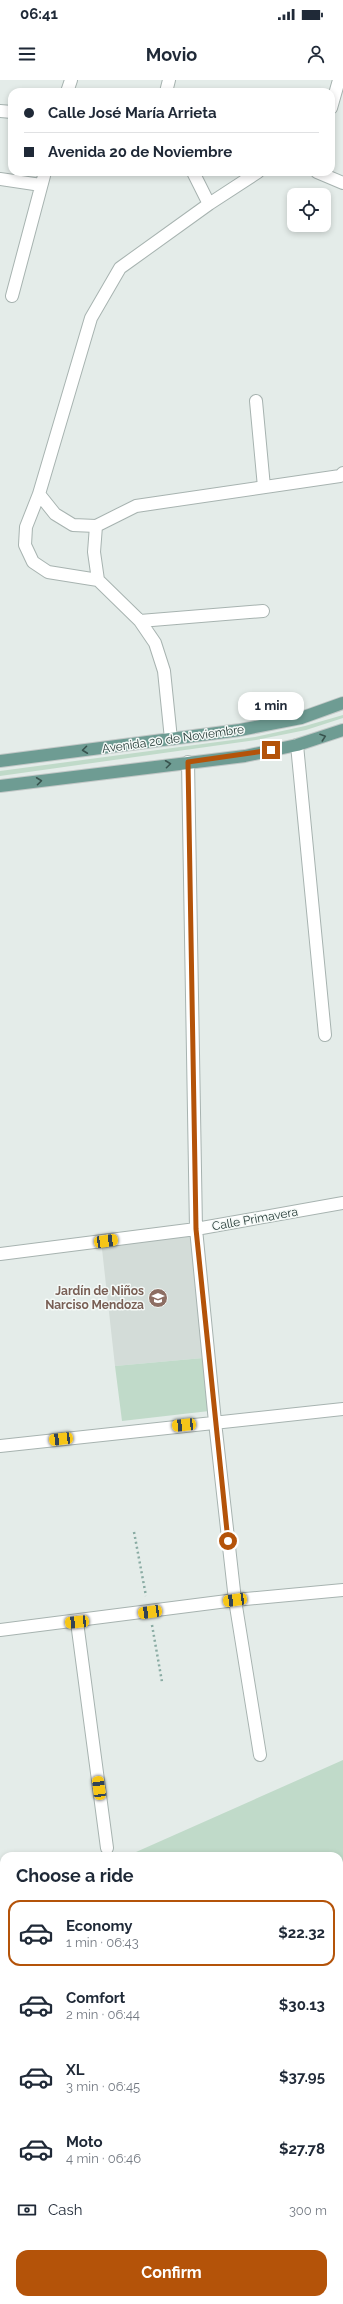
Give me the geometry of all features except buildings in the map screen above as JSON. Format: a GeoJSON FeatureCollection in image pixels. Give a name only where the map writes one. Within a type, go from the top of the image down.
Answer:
{"type":"FeatureCollection","features":[{"type":"Feature","properties":{"kind":"main road","name":"Avenida 20 de Noviembre"},"geometry":{"type":"LineString","coordinates":[[0,761],[240,730],[301,718],[343,702]]}},
{"type":"Feature","properties":{"kind":"main road","name":"Avenida 20 de Noviembre"},"geometry":{"type":"LineString","coordinates":[[0,786],[245,756],[297,745],[343,730]]}},
{"type":"Feature","properties":{"kind":"street"},"geometry":{"type":"LineString","coordinates":[[335,94],[339,80]]}},
{"type":"Feature","properties":{"kind":"street"},"geometry":{"type":"LineString","coordinates":[[12,296],[44,176]]}},
{"type":"Feature","properties":{"kind":"street"},"geometry":{"type":"LineString","coordinates":[[195,176],[209,204]]}},
{"type":"Feature","properties":{"kind":"street"},"geometry":{"type":"LineString","coordinates":[[171,739],[164,671],[155,643],[140,621],[98,580],[48,572],[34,562],[25,545],[26,527],[39,494],[91,318],[120,268],[209,204],[252,176]]}},
{"type":"Feature","properties":{"kind":"street"},"geometry":{"type":"LineString","coordinates":[[326,176],[343,183]]}},
{"type":"Feature","properties":{"kind":"street"},"geometry":{"type":"LineString","coordinates":[[0,179],[41,186]]}},
{"type":"Feature","properties":{"kind":"street"},"geometry":{"type":"LineString","coordinates":[[256,400],[264,487]]}},
{"type":"Feature","properties":{"kind":"street"},"geometry":{"type":"LineString","coordinates":[[39,494],[55,514],[73,525],[96,526],[136,506],[264,487],[343,473]]}},
{"type":"Feature","properties":{"kind":"street"},"geometry":{"type":"LineString","coordinates":[[96,526],[94,552],[98,580]]}},
{"type":"Feature","properties":{"kind":"street"},"geometry":{"type":"LineString","coordinates":[[140,621],[263,611]]}},
{"type":"Feature","properties":{"kind":"street"},"geometry":{"type":"LineString","coordinates":[[297,745],[325,1035]]}},
{"type":"Feature","properties":{"kind":"street"},"geometry":{"type":"LineString","coordinates":[[188,762],[196,1229],[215,1422],[235,1600],[260,1755]]}},
{"type":"Feature","properties":{"kind":"street","name":"Calle Primavera"},"geometry":{"type":"LineString","coordinates":[[0,1254],[196,1229],[343,1203]]}},
{"type":"Feature","properties":{"kind":"street"},"geometry":{"type":"LineString","coordinates":[[0,1446],[343,1409]]}},
{"type":"Feature","properties":{"kind":"street"},"geometry":{"type":"LineString","coordinates":[[0,1630],[77,1622],[235,1600],[343,1590]]}},
{"type":"Feature","properties":{"kind":"street"},"geometry":{"type":"LineString","coordinates":[[77,1622],[107,1848]]}},
{"type":"Feature","properties":{"kind":"shaded area","name":"Jardín de Niños Narciso Mendoza"},"geometry":{"type":"Polygon","coordinates":[[[202,1228],[214,1357],[115,1366],[101,1240],[202,1228]]]}},
{"type":"Feature","properties":{"kind":"green space"},"geometry":{"type":"Polygon","coordinates":[[[343,715],[343,718],[306,730],[256,740],[0,776],[0,771],[255,737],[305,726],[343,715]]]}},
{"type":"Feature","properties":{"kind":"green space"},"geometry":{"type":"Polygon","coordinates":[[[214,1357],[218,1410],[122,1421],[115,1366],[214,1357]]]}},
{"type":"Feature","properties":{"kind":"green space"},"geometry":{"type":"Polygon","coordinates":[[[343,1760],[343,1852],[136,1852],[343,1760]]]}},
{"type":"Feature","properties":{"kind":"place","name":"Jardín de Niños Narciso Mendoza"},"geometry":{"type":"Point","coordinates":[158,1298]}},
{"type":"Feature","properties":{"kind":"route"},"geometry":{"type":"LineString","coordinates":[[228,1541],[196,1229],[188,762],[245,756],[271,750]]}}]}
